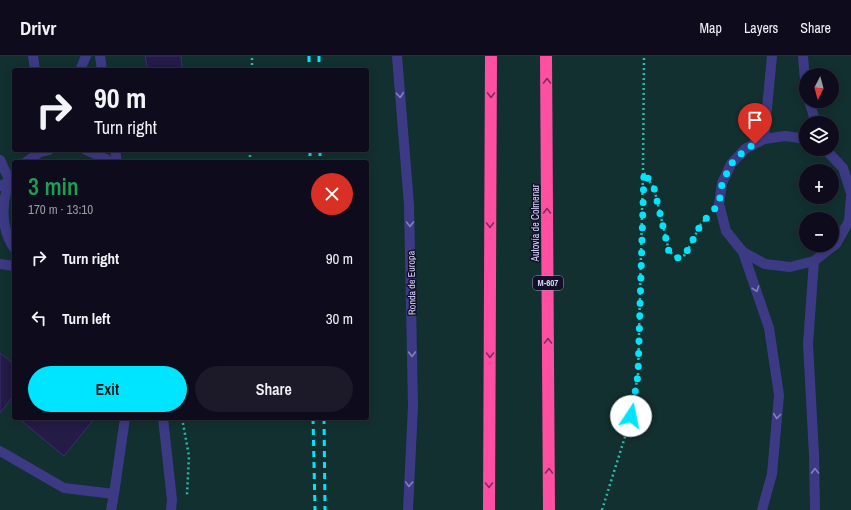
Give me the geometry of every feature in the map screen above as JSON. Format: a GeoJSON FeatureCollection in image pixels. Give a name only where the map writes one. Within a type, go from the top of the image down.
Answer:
{"type":"FeatureCollection","features":[{"type":"Feature","properties":{"kind":"highway"},"geometry":{"type":"LineString","coordinates":[[489,510],[491,56]]}},
{"type":"Feature","properties":{"kind":"highway","name":"Autovía de Colmenar"},"geometry":{"type":"LineString","coordinates":[[546,56],[550,510]]}},
{"type":"Feature","properties":{"kind":"street"},"geometry":{"type":"LineString","coordinates":[[81,68],[86,56]]}},
{"type":"Feature","properties":{"kind":"street"},"geometry":{"type":"LineString","coordinates":[[100,56],[102,68]]}},
{"type":"Feature","properties":{"kind":"street","name":"Ronda de Europa"},"geometry":{"type":"LineString","coordinates":[[397,56],[409,205],[413,406],[408,510]]}},
{"type":"Feature","properties":{"kind":"street"},"geometry":{"type":"LineString","coordinates":[[764,140],[772,56]]}},
{"type":"Feature","properties":{"kind":"street"},"geometry":{"type":"LineString","coordinates":[[803,56],[804,68]]}},
{"type":"Feature","properties":{"kind":"street"},"geometry":{"type":"LineString","coordinates":[[762,510],[772,474],[778,395],[769,328],[743,252],[726,231],[719,204],[722,184],[731,164],[746,149],[764,140],[785,136],[799,138]]}},
{"type":"Feature","properties":{"kind":"street"},"geometry":{"type":"LineString","coordinates":[[29,160],[41,152]]}},
{"type":"Feature","properties":{"kind":"street"},"geometry":{"type":"LineString","coordinates":[[90,152],[107,160]]}},
{"type":"Feature","properties":{"kind":"street"},"geometry":{"type":"LineString","coordinates":[[832,156],[843,168],[851,193]]}},
{"type":"Feature","properties":{"kind":"street"},"geometry":{"type":"LineString","coordinates":[[0,160],[12,178]]}},
{"type":"Feature","properties":{"kind":"street"},"geometry":{"type":"LineString","coordinates":[[0,186],[12,178]]}},
{"type":"Feature","properties":{"kind":"street"},"geometry":{"type":"LineString","coordinates":[[12,178],[3,203],[3,225],[12,246]]}},
{"type":"Feature","properties":{"kind":"street"},"geometry":{"type":"LineString","coordinates":[[743,252],[765,264],[790,267],[814,261],[836,244],[849,221],[851,197]]}},
{"type":"Feature","properties":{"kind":"street"},"geometry":{"type":"LineString","coordinates":[[814,261],[808,344],[814,455],[815,510]]}},
{"type":"Feature","properties":{"kind":"street"},"geometry":{"type":"LineString","coordinates":[[0,264],[12,266]]}},
{"type":"Feature","properties":{"kind":"street"},"geometry":{"type":"LineString","coordinates":[[111,510],[125,420]]}},
{"type":"Feature","properties":{"kind":"street"},"geometry":{"type":"LineString","coordinates":[[163,420],[172,500],[171,510]]}},
{"type":"Feature","properties":{"kind":"street"},"geometry":{"type":"LineString","coordinates":[[0,452],[64,488],[114,494]]}},
{"type":"Feature","properties":{"kind":"path"},"geometry":{"type":"LineString","coordinates":[[252,56],[252,68]]}},
{"type":"Feature","properties":{"kind":"path"},"geometry":{"type":"LineString","coordinates":[[602,510],[629,424],[638,375],[644,172],[642,139],[644,56]]}},
{"type":"Feature","properties":{"kind":"path"},"geometry":{"type":"LineString","coordinates":[[644,172],[654,188],[669,252],[677,258],[685,255],[701,224],[719,204]]}},
{"type":"Feature","properties":{"kind":"path"},"geometry":{"type":"LineString","coordinates":[[182,420],[189,456],[187,502]]}},
{"type":"Feature","properties":{"kind":"green space"},"geometry":{"type":"Polygon","coordinates":[[[0,56],[851,56],[851,510],[0,510],[0,56]]]}},
{"type":"Feature","properties":{"kind":"building"},"geometry":{"type":"Polygon","coordinates":[[[145,56],[181,56],[182,68],[148,68],[145,56]]]}},
{"type":"Feature","properties":{"kind":"building"},"geometry":{"type":"Polygon","coordinates":[[[0,353],[12,362],[12,398],[0,413],[0,353]]]}},
{"type":"Feature","properties":{"kind":"building"},"geometry":{"type":"Polygon","coordinates":[[[20,420],[93,420],[64,456],[20,420]]]}},
{"type":"Feature","properties":{"kind":"railway"},"geometry":{"type":"LineString","coordinates":[[309,56],[309,68]]}},
{"type":"Feature","properties":{"kind":"railway"},"geometry":{"type":"LineString","coordinates":[[319,56],[319,68]]}},
{"type":"Feature","properties":{"kind":"railway"},"geometry":{"type":"LineString","coordinates":[[310,152],[310,160]]}},
{"type":"Feature","properties":{"kind":"railway"},"geometry":{"type":"LineString","coordinates":[[320,152],[320,160]]}},
{"type":"Feature","properties":{"kind":"railway"},"geometry":{"type":"LineString","coordinates":[[313,420],[315,510]]}},
{"type":"Feature","properties":{"kind":"railway"},"geometry":{"type":"LineString","coordinates":[[324,420],[325,510]]}},
{"type":"Feature","properties":{"kind":"route"},"geometry":{"type":"LineString","coordinates":[[631,416],[638,375],[644,172],[654,188],[669,252],[677,258],[685,255],[701,224],[719,204],[722,184],[731,164],[746,149],[755,144]]}}]}
